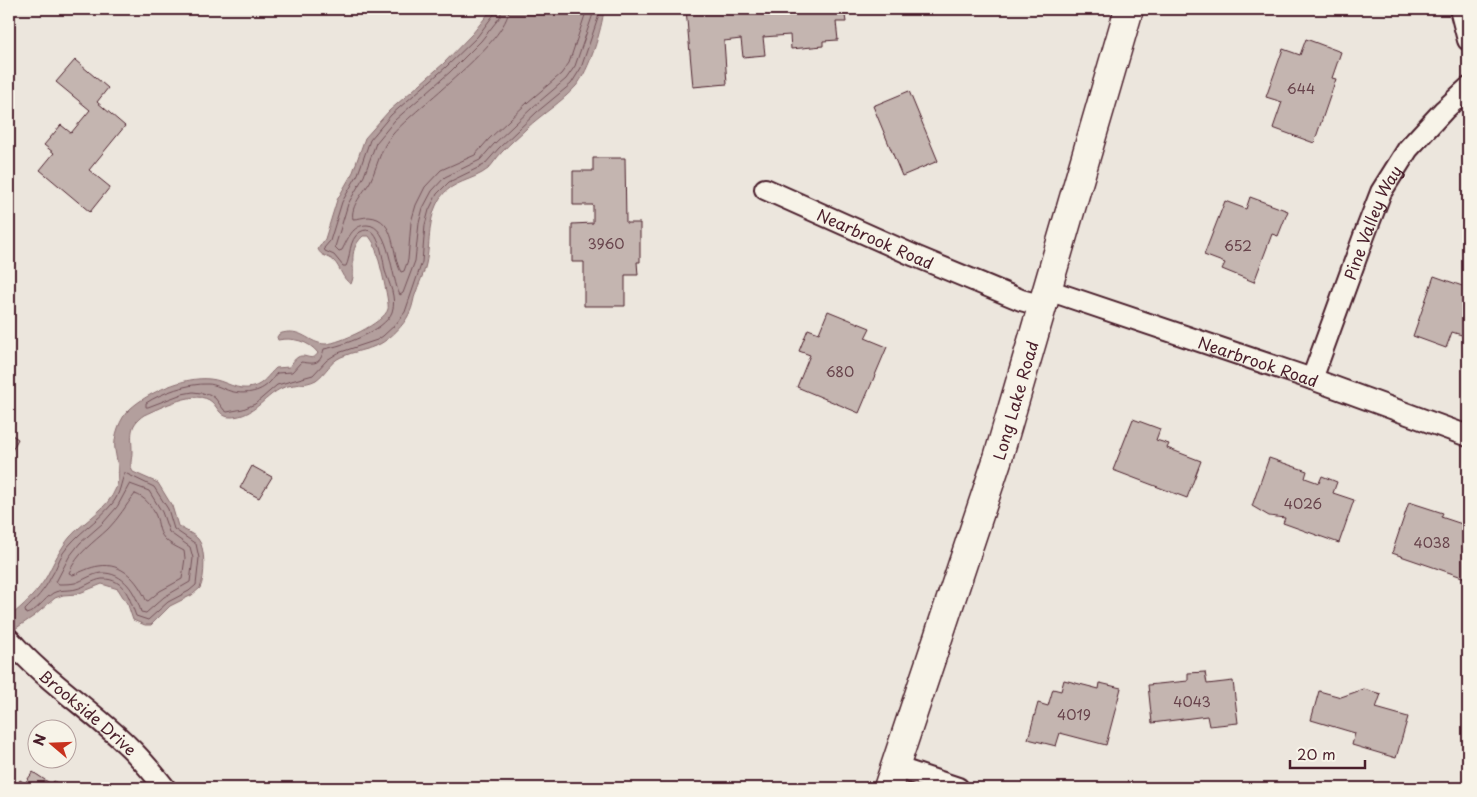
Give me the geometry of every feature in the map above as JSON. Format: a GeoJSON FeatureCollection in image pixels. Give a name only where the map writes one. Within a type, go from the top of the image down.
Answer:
{"type":"FeatureCollection","features":[{"type":"Feature","properties":{"kind":"main road","name":"Long Lake Road"},"geometry":{"type":"LineString","coordinates":[[892,778],[996,466],[1129,9]]}},
{"type":"Feature","properties":{"kind":"street"},"geometry":{"type":"LineString","coordinates":[[1460,9],[1468,40]]}},
{"type":"Feature","properties":{"kind":"street","name":"Pine Valley Way"},"geometry":{"type":"LineString","coordinates":[[1312,379],[1381,192],[1408,149],[1444,110],[1468,88]]}},
{"type":"Feature","properties":{"kind":"street","name":"Nearbrook Road"},"geometry":{"type":"LineString","coordinates":[[766,189],[915,256],[1021,300],[1046,298],[1312,379],[1468,436]]}},
{"type":"Feature","properties":{"kind":"street","name":"Brookside Drive"},"geometry":{"type":"LineString","coordinates":[[10,640],[41,671],[126,744],[165,788]]}},
{"type":"Feature","properties":{"kind":"street"},"geometry":{"type":"LineString","coordinates":[[892,778],[958,788]]}},
{"type":"Feature","properties":{"kind":"water"},"geometry":{"type":"Polygon","coordinates":[[[492,9],[604,9],[594,49],[586,70],[576,86],[511,143],[488,169],[450,188],[440,198],[431,222],[428,255],[424,271],[410,311],[401,327],[380,344],[341,357],[316,380],[280,389],[252,410],[240,416],[225,416],[212,402],[205,398],[197,397],[169,404],[144,415],[135,423],[132,431],[132,470],[158,483],[172,506],[178,526],[194,535],[201,543],[204,563],[200,588],[192,595],[170,606],[151,625],[145,625],[133,620],[128,605],[118,589],[102,584],[77,594],[63,595],[55,598],[34,616],[9,633],[9,617],[39,588],[70,537],[108,502],[116,488],[118,469],[115,450],[116,434],[123,417],[137,403],[167,387],[189,380],[210,379],[242,388],[257,386],[276,368],[289,367],[298,357],[311,358],[318,353],[310,345],[300,341],[278,340],[279,334],[294,332],[320,343],[333,343],[370,326],[385,314],[388,305],[385,287],[375,247],[369,236],[363,236],[355,248],[351,284],[334,261],[318,249],[325,239],[337,200],[353,172],[365,138],[389,111],[443,64],[473,33],[492,9]]]}},
{"type":"Feature","properties":{"kind":"building"},"geometry":{"type":"Polygon","coordinates":[[[686,9],[844,9],[846,22],[836,22],[838,40],[823,41],[823,46],[791,49],[790,35],[763,37],[765,55],[743,57],[741,39],[724,41],[727,84],[693,87],[686,9]]]}},
{"type":"Feature","properties":{"kind":"building"},"geometry":{"type":"Polygon","coordinates":[[[1306,39],[1341,52],[1332,78],[1336,79],[1314,143],[1273,128],[1282,102],[1266,97],[1283,49],[1300,55],[1306,39]]]}},
{"type":"Feature","properties":{"kind":"building"},"geometry":{"type":"Polygon","coordinates":[[[75,60],[108,88],[97,102],[125,126],[89,170],[110,187],[90,212],[40,170],[54,153],[44,145],[61,125],[71,133],[90,110],[56,82],[75,60]]]}},
{"type":"Feature","properties":{"kind":"building"},"geometry":{"type":"Polygon","coordinates":[[[909,91],[938,161],[902,176],[873,106],[909,91]]]}},
{"type":"Feature","properties":{"kind":"building"},"geometry":{"type":"Polygon","coordinates":[[[593,158],[625,158],[626,223],[640,223],[638,275],[625,275],[625,306],[584,306],[584,262],[572,262],[572,224],[593,223],[593,205],[573,205],[573,171],[593,171],[593,158]]]}},
{"type":"Feature","properties":{"kind":"building"},"geometry":{"type":"Polygon","coordinates":[[[1250,197],[1288,211],[1278,236],[1272,234],[1254,282],[1222,269],[1225,263],[1204,255],[1225,201],[1246,209],[1250,197]]]}},
{"type":"Feature","properties":{"kind":"building"},"geometry":{"type":"Polygon","coordinates":[[[1434,276],[1468,288],[1468,337],[1452,332],[1446,348],[1413,336],[1434,276]]]}},
{"type":"Feature","properties":{"kind":"building"},"geometry":{"type":"Polygon","coordinates":[[[828,311],[870,328],[865,338],[887,347],[859,413],[797,387],[810,355],[799,351],[808,329],[819,333],[828,311]]]}},
{"type":"Feature","properties":{"kind":"building"},"geometry":{"type":"Polygon","coordinates":[[[1133,419],[1160,429],[1156,440],[1169,444],[1167,448],[1201,461],[1187,498],[1113,470],[1133,419]]]}},
{"type":"Feature","properties":{"kind":"building"},"geometry":{"type":"Polygon","coordinates":[[[9,433],[18,439],[9,456],[9,433]]]}},
{"type":"Feature","properties":{"kind":"building"},"geometry":{"type":"Polygon","coordinates":[[[1269,458],[1307,471],[1305,478],[1319,483],[1322,476],[1337,482],[1333,493],[1354,500],[1339,543],[1283,523],[1285,518],[1269,516],[1252,506],[1269,458]]]}},
{"type":"Feature","properties":{"kind":"building"},"geometry":{"type":"Polygon","coordinates":[[[252,466],[272,477],[259,498],[240,488],[252,466]]]}},
{"type":"Feature","properties":{"kind":"building"},"geometry":{"type":"Polygon","coordinates":[[[1409,502],[1443,513],[1441,517],[1462,524],[1461,530],[1468,532],[1468,579],[1392,553],[1409,502]]]}},
{"type":"Feature","properties":{"kind":"building"},"geometry":{"type":"Polygon","coordinates":[[[1205,672],[1207,684],[1233,681],[1238,723],[1209,726],[1207,716],[1152,723],[1148,685],[1188,681],[1188,673],[1205,672]]]}},
{"type":"Feature","properties":{"kind":"building"},"geometry":{"type":"Polygon","coordinates":[[[1064,680],[1099,689],[1100,683],[1121,688],[1106,745],[1060,733],[1056,746],[1028,739],[1038,703],[1048,706],[1053,689],[1061,691],[1064,680]]]}},
{"type":"Feature","properties":{"kind":"building"},"geometry":{"type":"Polygon","coordinates":[[[1364,689],[1381,694],[1376,708],[1408,717],[1396,758],[1352,745],[1355,733],[1311,720],[1319,691],[1341,697],[1364,689]]]}},
{"type":"Feature","properties":{"kind":"building"},"geometry":{"type":"Polygon","coordinates":[[[33,772],[51,784],[54,781],[65,788],[14,788],[20,780],[25,783],[33,772]]]}}]}
